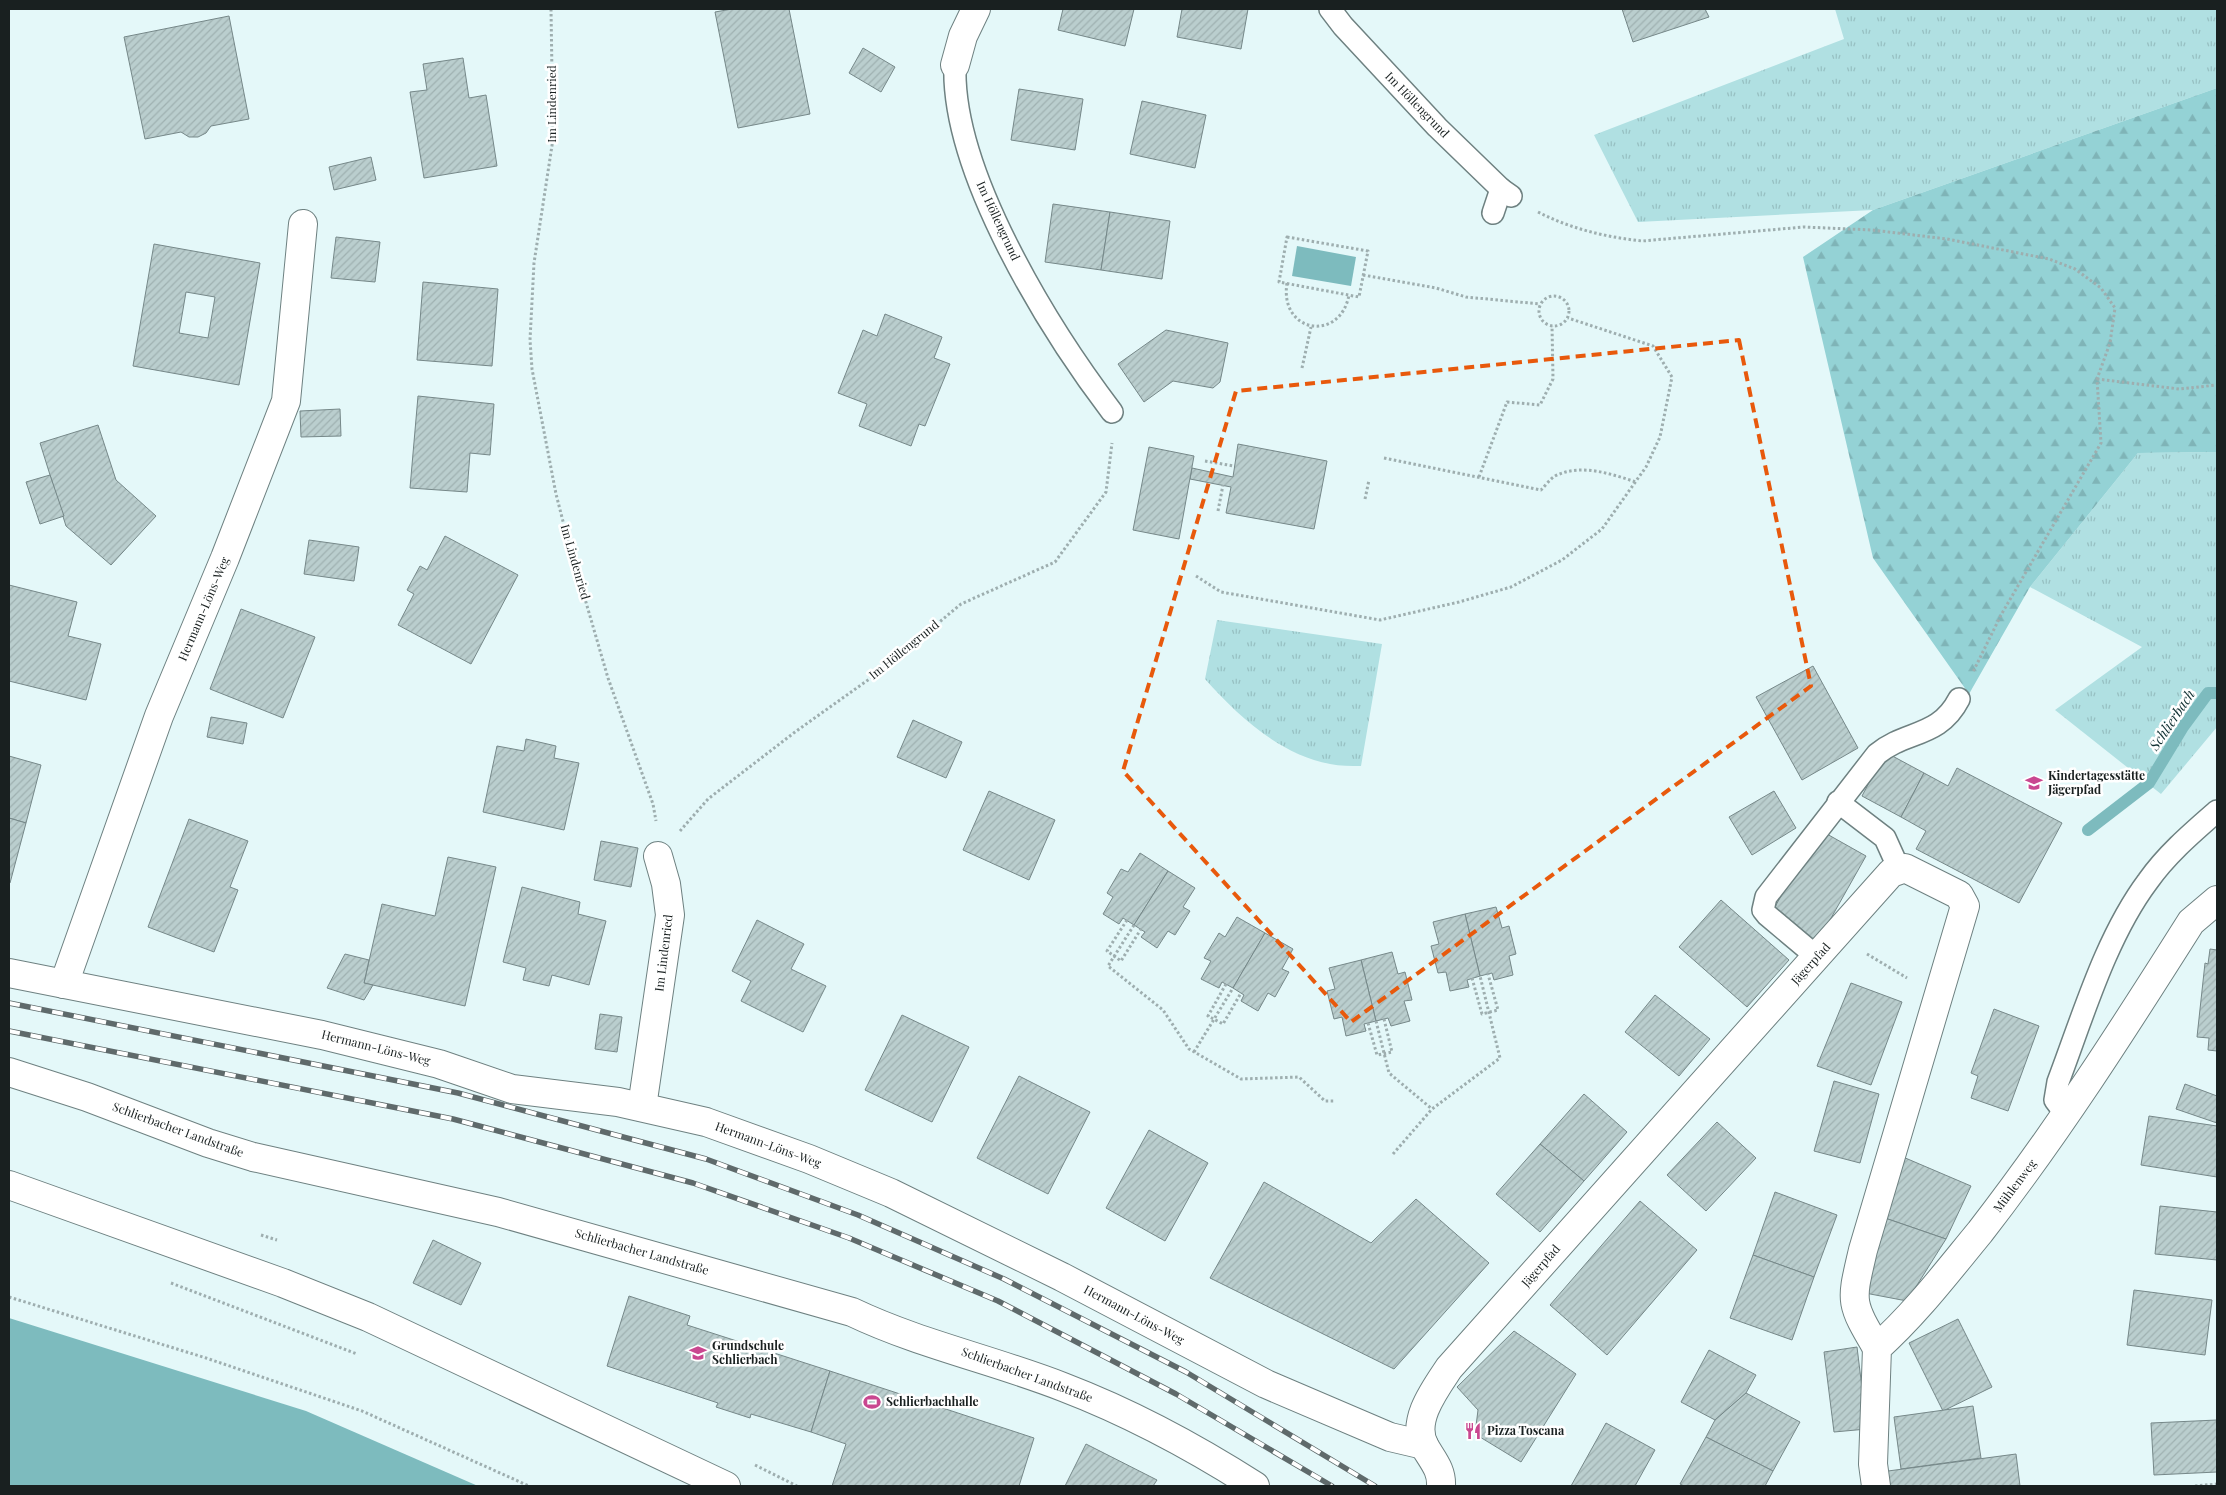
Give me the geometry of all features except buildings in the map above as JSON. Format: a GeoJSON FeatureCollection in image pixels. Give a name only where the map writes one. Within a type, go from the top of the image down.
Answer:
{"type":"FeatureCollection","features":[{"type":"Feature","properties":{"kind":"street","name":"Im Höllengrund"},"geometry":{"type":"LineString","coordinates":[[954,65],[960,43],[976,9]]}},
{"type":"Feature","properties":{"kind":"street","name":"Hermann-Löns-Weg"},"geometry":{"type":"LineString","coordinates":[[64,984],[159,716],[225,558],[286,401],[303,224]]}},
{"type":"Feature","properties":{"kind":"street","name":"Im Lindenried"},"geometry":{"type":"LineString","coordinates":[[642,1107],[670,915],[669,900],[658,856]]}},
{"type":"Feature","properties":{"kind":"street","name":"Jägerpfad"},"geometry":{"type":"LineString","coordinates":[[1447,1483],[1424,1445],[1420,1431],[1422,1418],[1438,1385],[1449,1368],[1891,873],[1899,869]]}},
{"type":"Feature","properties":{"kind":"street"},"geometry":{"type":"LineString","coordinates":[[1869,1479],[1877,1348],[1858,1315],[1853,1291],[1965,906],[1959,895],[1912,870],[1899,869]]}},
{"type":"Feature","properties":{"kind":"street","name":"Mühlenweg"},"geometry":{"type":"LineString","coordinates":[[1877,1348],[1902,1325],[1941,1281],[2067,1116],[2191,922],[2217,900]]}},
{"type":"Feature","properties":{"kind":"street","name":"Hermann-Löns-Weg"},"geometry":{"type":"LineString","coordinates":[[9,973],[341,1039],[439,1064],[512,1088],[642,1107],[706,1122],[846,1174],[891,1193],[1062,1277],[1266,1384],[1390,1437],[1424,1445]]}},
{"type":"Feature","properties":{"kind":"street","name":"Schlierbacher Landstraße"},"geometry":{"type":"LineString","coordinates":[[9,1072],[87,1097],[208,1143],[252,1156],[498,1212],[852,1312],[880,1325],[998,1363],[1104,1403],[1172,1436],[1255,1486]]}},
{"type":"Feature","properties":{"kind":"street"},"geometry":{"type":"LineString","coordinates":[[9,1185],[283,1284],[368,1317],[726,1486]]}},
{"type":"Feature","properties":{"kind":"lane","name":"Im Höllengrund"},"geometry":{"type":"LineString","coordinates":[[1330,9],[1343,26],[1437,127],[1506,192],[1493,213]]}},
{"type":"Feature","properties":{"kind":"lane","name":"Im Höllengrund"},"geometry":{"type":"LineString","coordinates":[[954,65],[956,102],[972,160],[987,200],[1042,310],[1112,412]]}},
{"type":"Feature","properties":{"kind":"lane"},"geometry":{"type":"LineString","coordinates":[[1817,957],[1766,915],[1764,903],[1838,802],[1877,754],[1941,723],[1952,713],[1959,699]]}},
{"type":"Feature","properties":{"kind":"lane"},"geometry":{"type":"LineString","coordinates":[[1838,802],[1885,838],[1899,869]]}},
{"type":"Feature","properties":{"kind":"lane"},"geometry":{"type":"LineString","coordinates":[[2067,1116],[2056,1100],[2058,1082],[2115,937],[2147,881],[2167,857],[2217,811]]}},
{"type":"Feature","properties":{"kind":"path","name":"Im Lindenried"},"geometry":{"type":"LineString","coordinates":[[551,9],[554,139],[534,262],[530,340],[532,369],[556,494],[608,678],[652,804],[658,856]]}},
{"type":"Feature","properties":{"kind":"path"},"geometry":{"type":"LineString","coordinates":[[1532,208],[1553,219],[1585,231],[1615,238],[1642,241],[1804,227],[1872,230],[1947,239],[2049,259],[2075,269],[2101,288],[2115,308],[2110,342],[2097,379],[2101,444],[2001,615],[1959,699]]}},
{"type":"Feature","properties":{"kind":"path"},"geometry":{"type":"LineString","coordinates":[[1287,237],[1368,251],[1358,297],[1287,283],[1279,282],[1287,237]]}},
{"type":"Feature","properties":{"kind":"path"},"geometry":{"type":"LineString","coordinates":[[1363,274],[1436,288],[1466,297],[1540,304]]}},
{"type":"Feature","properties":{"kind":"path"},"geometry":{"type":"LineString","coordinates":[[1287,283],[1288,306],[1296,320],[1311,327],[1327,326],[1340,317],[1349,295]]}},
{"type":"Feature","properties":{"kind":"path"},"geometry":{"type":"LineString","coordinates":[[1556,296],[1565,300],[1570,309],[1568,318],[1562,325],[1552,326],[1543,322],[1539,314],[1540,304],[1547,297],[1556,296]]}},
{"type":"Feature","properties":{"kind":"path"},"geometry":{"type":"LineString","coordinates":[[1196,576],[1221,592],[1380,620],[1459,602],[1511,587],[1562,560],[1602,529],[1636,482],[1660,437],[1672,376],[1653,346],[1568,318]]}},
{"type":"Feature","properties":{"kind":"path"},"geometry":{"type":"LineString","coordinates":[[1479,477],[1507,402],[1540,406],[1553,379],[1552,326]]}},
{"type":"Feature","properties":{"kind":"path"},"geometry":{"type":"LineString","coordinates":[[1302,368],[1311,327]]}},
{"type":"Feature","properties":{"kind":"path"},"geometry":{"type":"LineString","coordinates":[[2097,379],[2179,389],[2217,385]]}},
{"type":"Feature","properties":{"kind":"path","name":"Im Höllengrund"},"geometry":{"type":"LineString","coordinates":[[658,856],[708,799],[795,732],[882,670],[961,604],[1055,562],[1106,492],[1112,441]]}},
{"type":"Feature","properties":{"kind":"path"},"geometry":{"type":"LineString","coordinates":[[1384,458],[1541,490],[1554,477],[1576,470],[1604,472],[1636,482]]}},
{"type":"Feature","properties":{"kind":"path"},"geometry":{"type":"LineString","coordinates":[[1205,461],[1234,466]]}},
{"type":"Feature","properties":{"kind":"path"},"geometry":{"type":"LineString","coordinates":[[1365,499],[1369,480]]}},
{"type":"Feature","properties":{"kind":"path"},"geometry":{"type":"LineString","coordinates":[[1218,511],[1223,485]]}},
{"type":"Feature","properties":{"kind":"path"},"geometry":{"type":"LineString","coordinates":[[1127,920],[1107,951],[1121,961],[1141,929]]}},
{"type":"Feature","properties":{"kind":"path"},"geometry":{"type":"LineString","coordinates":[[1134,925],[1108,966],[1163,1010],[1189,1050],[1241,1079],[1299,1077],[1325,1101],[1334,1101]]}},
{"type":"Feature","properties":{"kind":"path"},"geometry":{"type":"LineString","coordinates":[[1858,949],[1908,979]]}},
{"type":"Feature","properties":{"kind":"path"},"geometry":{"type":"LineString","coordinates":[[1472,978],[1482,1014],[1489,1009],[1498,1010],[1488,974]]}},
{"type":"Feature","properties":{"kind":"path"},"geometry":{"type":"LineString","coordinates":[[1393,1154],[1432,1109],[1500,1058],[1480,976]]}},
{"type":"Feature","properties":{"kind":"path"},"geometry":{"type":"LineString","coordinates":[[1226,984],[1208,1016],[1215,1020],[1223,1024],[1241,992]]}},
{"type":"Feature","properties":{"kind":"path"},"geometry":{"type":"LineString","coordinates":[[1194,1052],[1218,1016],[1233,988]]}},
{"type":"Feature","properties":{"kind":"path"},"geometry":{"type":"LineString","coordinates":[[1368,1023],[1377,1055],[1384,1052],[1392,1052],[1384,1019]]}},
{"type":"Feature","properties":{"kind":"path"},"geometry":{"type":"LineString","coordinates":[[1376,1021],[1390,1074],[1432,1109]]}},
{"type":"Feature","properties":{"kind":"path"},"geometry":{"type":"LineString","coordinates":[[165,1281],[366,1357]]}},
{"type":"Feature","properties":{"kind":"path"},"geometry":{"type":"LineString","coordinates":[[9,1297],[206,1358],[362,1411],[529,1486]]}},
{"type":"Feature","properties":{"kind":"path"},"geometry":{"type":"LineString","coordinates":[[2195,1486],[2217,1484]]}},
{"type":"Feature","properties":{"kind":"highlighted area"},"geometry":{"type":"Polygon","coordinates":[[[1739,340],[1811,686],[1351,1022],[1123,771],[1236,391],[1739,340]]]}},
{"type":"Feature","properties":{"kind":"green space"},"geometry":{"type":"Polygon","coordinates":[[[1835,9],[2217,9],[2217,88],[1873,210],[1638,222],[1594,135],[1844,39],[1835,9]]]}},
{"type":"Feature","properties":{"kind":"green space"},"geometry":{"type":"Polygon","coordinates":[[[2217,88],[2217,452],[2138,453],[2030,587],[1969,694],[1873,558],[1803,257],[1873,210],[2217,88]]]}},
{"type":"Feature","properties":{"kind":"green space"},"geometry":{"type":"Polygon","coordinates":[[[2217,452],[2217,727],[2161,794],[2055,710],[2142,647],[2030,587],[2138,453],[2217,452]]]}},
{"type":"Feature","properties":{"kind":"green space"},"geometry":{"type":"Polygon","coordinates":[[[1217,620],[1382,644],[1361,766],[1330,764],[1294,752],[1261,732],[1218,693],[1205,679],[1217,620]]]}},
{"type":"Feature","properties":{"kind":"shaded area"},"geometry":{"type":"Polygon","coordinates":[[[1297,246],[1356,257],[1351,286],[1292,276],[1297,246]]]}},
{"type":"Feature","properties":{"kind":"shaded area"},"geometry":{"type":"Polygon","coordinates":[[[9,1318],[306,1411],[478,1486],[9,1486],[9,1318]]]}},
{"type":"Feature","properties":{"kind":"waterway","name":"Schlierbach"},"geometry":{"type":"LineString","coordinates":[[2088,830],[2149,783],[2183,727],[2208,693],[2217,693]]}},
{"type":"Feature","properties":{"kind":"railway"},"geometry":{"type":"LineString","coordinates":[[9,1003],[458,1093],[706,1159],[858,1215],[1004,1279],[1186,1372],[1375,1486]]}},
{"type":"Feature","properties":{"kind":"railway"},"geometry":{"type":"LineString","coordinates":[[9,1031],[453,1119],[693,1183],[849,1238],[998,1301],[1176,1394],[1332,1486]]}},
{"type":"Feature","properties":{"kind":"place","name":"Kindertagesstätte Jägerpfad"},"geometry":{"type":"Point","coordinates":[2034,783]}},
{"type":"Feature","properties":{"kind":"place","name":"Grundschule Schlierbach"},"geometry":{"type":"Point","coordinates":[698,1353]}},
{"type":"Feature","properties":{"kind":"place","name":"Schlierbachhalle"},"geometry":{"type":"Point","coordinates":[872,1402]}},
{"type":"Feature","properties":{"kind":"place","name":"Pizza Toscana"},"geometry":{"type":"Point","coordinates":[1473,1431]}}]}
